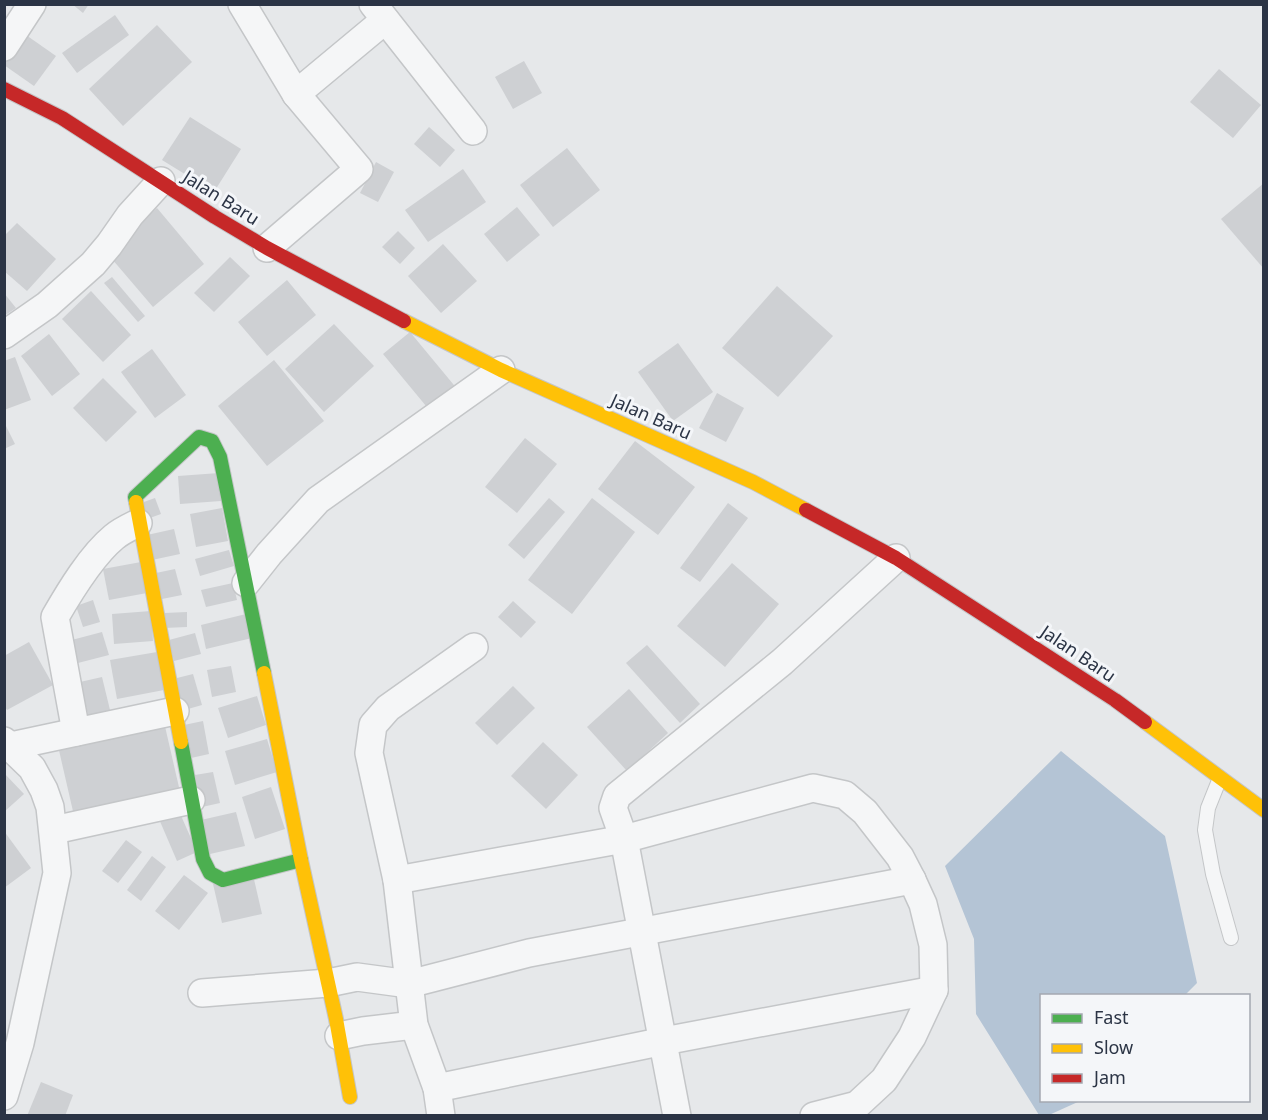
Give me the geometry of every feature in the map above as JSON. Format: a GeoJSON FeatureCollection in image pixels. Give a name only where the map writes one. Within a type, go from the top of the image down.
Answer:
{"type":"FeatureCollection","features":[{"type":"Feature","properties":{"kind":"main road","name":"Jalan Baru"},"geometry":{"type":"LineString","coordinates":[[4,89],[62,118],[183,197],[267,248],[501,370],[753,482],[896,558],[1114,700],[1263,810]]}},
{"type":"Feature","properties":{"kind":"main road"},"geometry":{"type":"LineString","coordinates":[[301,860],[223,880],[210,873],[203,859],[138,523],[135,497],[199,437],[212,441],[220,457],[350,1097]]}},
{"type":"Feature","properties":{"kind":"street"},"geometry":{"type":"LineString","coordinates":[[4,47],[32,4]]}},
{"type":"Feature","properties":{"kind":"street"},"geometry":{"type":"LineString","coordinates":[[242,4],[296,94],[359,169],[267,248]]}},
{"type":"Feature","properties":{"kind":"street"},"geometry":{"type":"LineString","coordinates":[[296,94],[379,12],[473,130]]}},
{"type":"Feature","properties":{"kind":"street"},"geometry":{"type":"LineString","coordinates":[[4,335],[47,305],[93,264],[130,215],[160,181]]}},
{"type":"Feature","properties":{"kind":"street"},"geometry":{"type":"LineString","coordinates":[[246,583],[318,500],[501,370]]}},
{"type":"Feature","properties":{"kind":"street"},"geometry":{"type":"LineString","coordinates":[[76,732],[55,617],[103,547],[138,523]]}},
{"type":"Feature","properties":{"kind":"street"},"geometry":{"type":"LineString","coordinates":[[677,1116],[624,839],[613,808],[617,796],[782,662],[896,558]]}},
{"type":"Feature","properties":{"kind":"street"},"geometry":{"type":"LineString","coordinates":[[441,1116],[437,1088],[414,1025],[398,880],[369,753],[373,725],[388,708],[474,647]]}},
{"type":"Feature","properties":{"kind":"street"},"geometry":{"type":"LineString","coordinates":[[8,744],[175,711]]}},
{"type":"Feature","properties":{"kind":"street"},"geometry":{"type":"LineString","coordinates":[[4,1096],[20,1043],[57,873],[54,830],[44,790],[32,768],[8,744]]}},
{"type":"Feature","properties":{"kind":"street"},"geometry":{"type":"LineString","coordinates":[[398,880],[624,839],[813,788],[845,795],[865,812],[900,857],[923,904],[933,945],[934,990],[912,1037],[884,1080],[857,1105],[814,1116]]}},
{"type":"Feature","properties":{"kind":"street"},"geometry":{"type":"LineString","coordinates":[[54,830],[191,800]]}},
{"type":"Feature","properties":{"kind":"street"},"geometry":{"type":"LineString","coordinates":[[202,993],[328,983],[366,977],[409,984],[529,953],[912,880]]}},
{"type":"Feature","properties":{"kind":"street"},"geometry":{"type":"LineString","coordinates":[[437,1088],[664,1041],[934,990]]}},
{"type":"Feature","properties":{"kind":"street"},"geometry":{"type":"LineString","coordinates":[[339,1036],[414,1025]]}},
{"type":"Feature","properties":{"kind":"lane"},"geometry":{"type":"LineString","coordinates":[[1220,778],[1208,808],[1205,830],[1213,874],[1231,938]]}},
{"type":"Feature","properties":{"kind":"water"},"geometry":{"type":"Polygon","coordinates":[[[1061,751],[1165,836],[1197,983],[1186,994],[1040,994],[1040,1102],[1078,1102],[1049,1115],[1039,1115],[976,1014],[974,939],[945,866],[1061,751]]]}},
{"type":"Feature","properties":{"kind":"building"},"geometry":{"type":"Polygon","coordinates":[[[72,4],[89,4],[83,13],[72,4]]]}},
{"type":"Feature","properties":{"kind":"building"},"geometry":{"type":"Polygon","coordinates":[[[115,15],[129,35],[77,73],[62,53],[115,15]]]}},
{"type":"Feature","properties":{"kind":"building"},"geometry":{"type":"Polygon","coordinates":[[[157,25],[192,62],[123,126],[89,89],[157,25]]]}},
{"type":"Feature","properties":{"kind":"building"},"geometry":{"type":"Polygon","coordinates":[[[26,35],[56,56],[34,86],[4,65],[26,35]]]}},
{"type":"Feature","properties":{"kind":"building"},"geometry":{"type":"Polygon","coordinates":[[[524,61],[542,93],[513,109],[495,77],[524,61]]]}},
{"type":"Feature","properties":{"kind":"building"},"geometry":{"type":"Polygon","coordinates":[[[1219,69],[1261,105],[1233,138],[1190,102],[1219,69]]]}},
{"type":"Feature","properties":{"kind":"building"},"geometry":{"type":"Polygon","coordinates":[[[190,117],[241,149],[214,192],[162,160],[190,117]]]}},
{"type":"Feature","properties":{"kind":"building"},"geometry":{"type":"Polygon","coordinates":[[[429,127],[455,150],[440,167],[414,144],[429,127]]]}},
{"type":"Feature","properties":{"kind":"building"},"geometry":{"type":"Polygon","coordinates":[[[567,148],[600,190],[553,227],[520,185],[567,148]]]}},
{"type":"Feature","properties":{"kind":"building"},"geometry":{"type":"Polygon","coordinates":[[[376,162],[394,172],[378,202],[360,193],[376,162]]]}},
{"type":"Feature","properties":{"kind":"building"},"geometry":{"type":"Polygon","coordinates":[[[463,169],[486,202],[428,242],[405,210],[463,169]]]}},
{"type":"Feature","properties":{"kind":"building"},"geometry":{"type":"Polygon","coordinates":[[[1264,183],[1264,269],[1221,219],[1264,183]]]}},
{"type":"Feature","properties":{"kind":"building"},"geometry":{"type":"Polygon","coordinates":[[[517,207],[540,235],[507,262],[484,234],[517,207]]]}},
{"type":"Feature","properties":{"kind":"building"},"geometry":{"type":"Polygon","coordinates":[[[157,208],[204,264],[153,307],[106,252],[157,208]]]}},
{"type":"Feature","properties":{"kind":"building"},"geometry":{"type":"Polygon","coordinates":[[[17,223],[56,259],[27,291],[4,271],[4,236],[17,223]]]}},
{"type":"Feature","properties":{"kind":"building"},"geometry":{"type":"Polygon","coordinates":[[[398,231],[415,248],[400,264],[382,247],[398,231]]]}},
{"type":"Feature","properties":{"kind":"building"},"geometry":{"type":"Polygon","coordinates":[[[443,244],[477,281],[441,313],[408,276],[443,244]]]}},
{"type":"Feature","properties":{"kind":"building"},"geometry":{"type":"Polygon","coordinates":[[[230,257],[250,276],[214,312],[194,293],[230,257]]]}},
{"type":"Feature","properties":{"kind":"building"},"geometry":{"type":"Polygon","coordinates":[[[112,277],[145,316],[138,322],[104,283],[112,277]]]}},
{"type":"Feature","properties":{"kind":"building"},"geometry":{"type":"Polygon","coordinates":[[[287,280],[316,315],[267,356],[238,322],[287,280]]]}},
{"type":"Feature","properties":{"kind":"building"},"geometry":{"type":"Polygon","coordinates":[[[777,286],[833,336],[778,397],[722,348],[777,286]]]}},
{"type":"Feature","properties":{"kind":"building"},"geometry":{"type":"Polygon","coordinates":[[[91,291],[131,335],[103,362],[62,319],[91,291]]]}},
{"type":"Feature","properties":{"kind":"building"},"geometry":{"type":"Polygon","coordinates":[[[4,293],[16,308],[4,316],[4,293]]]}},
{"type":"Feature","properties":{"kind":"building"},"geometry":{"type":"Polygon","coordinates":[[[334,324],[374,366],[324,412],[285,369],[334,324]]]}},
{"type":"Feature","properties":{"kind":"building"},"geometry":{"type":"Polygon","coordinates":[[[410,332],[458,390],[431,412],[383,354],[410,332]]]}},
{"type":"Feature","properties":{"kind":"building"},"geometry":{"type":"Polygon","coordinates":[[[49,334],[80,374],[52,396],[21,356],[49,334]]]}},
{"type":"Feature","properties":{"kind":"building"},"geometry":{"type":"Polygon","coordinates":[[[678,343],[713,392],[673,421],[638,372],[678,343]]]}},
{"type":"Feature","properties":{"kind":"building"},"geometry":{"type":"Polygon","coordinates":[[[152,349],[186,395],[155,418],[121,372],[152,349]]]}},
{"type":"Feature","properties":{"kind":"building"},"geometry":{"type":"Polygon","coordinates":[[[15,357],[31,400],[4,410],[4,361],[15,357]]]}},
{"type":"Feature","properties":{"kind":"building"},"geometry":{"type":"Polygon","coordinates":[[[274,360],[324,421],[267,466],[218,406],[274,360]]]}},
{"type":"Feature","properties":{"kind":"building"},"geometry":{"type":"Polygon","coordinates":[[[103,378],[137,412],[106,442],[73,408],[103,378]]]}},
{"type":"Feature","properties":{"kind":"building"},"geometry":{"type":"Polygon","coordinates":[[[717,393],[744,408],[726,442],[699,428],[717,393]]]}},
{"type":"Feature","properties":{"kind":"building"},"geometry":{"type":"Polygon","coordinates":[[[4,422],[15,444],[4,449],[4,422]]]}},
{"type":"Feature","properties":{"kind":"building"},"geometry":{"type":"Polygon","coordinates":[[[525,438],[557,464],[517,513],[485,487],[525,438]]]}},
{"type":"Feature","properties":{"kind":"building"},"geometry":{"type":"Polygon","coordinates":[[[635,441],[695,487],[658,535],[598,489],[635,441]]]}},
{"type":"Feature","properties":{"kind":"building"},"geometry":{"type":"Polygon","coordinates":[[[219,473],[221,501],[180,504],[178,476],[219,473]]]}},
{"type":"Feature","properties":{"kind":"building"},"geometry":{"type":"Polygon","coordinates":[[[155,498],[161,514],[147,519],[141,503],[155,498]]]}},
{"type":"Feature","properties":{"kind":"building"},"geometry":{"type":"Polygon","coordinates":[[[549,498],[565,512],[524,559],[508,545],[549,498]]]}},
{"type":"Feature","properties":{"kind":"building"},"geometry":{"type":"Polygon","coordinates":[[[592,498],[635,532],[572,614],[528,580],[592,498]]]}},
{"type":"Feature","properties":{"kind":"building"},"geometry":{"type":"Polygon","coordinates":[[[728,503],[748,518],[700,582],[680,568],[728,503]]]}},
{"type":"Feature","properties":{"kind":"building"},"geometry":{"type":"Polygon","coordinates":[[[222,508],[228,541],[196,547],[190,514],[222,508]]]}},
{"type":"Feature","properties":{"kind":"building"},"geometry":{"type":"Polygon","coordinates":[[[174,529],[180,554],[152,560],[147,535],[174,529]]]}},
{"type":"Feature","properties":{"kind":"building"},"geometry":{"type":"Polygon","coordinates":[[[229,550],[234,566],[200,576],[195,559],[229,550]]]}},
{"type":"Feature","properties":{"kind":"building"},"geometry":{"type":"Polygon","coordinates":[[[141,562],[147,593],[109,600],[103,569],[141,562]]]}},
{"type":"Feature","properties":{"kind":"building"},"geometry":{"type":"Polygon","coordinates":[[[732,563],[779,604],[725,667],[677,626],[732,563]]]}},
{"type":"Feature","properties":{"kind":"building"},"geometry":{"type":"Polygon","coordinates":[[[175,569],[182,595],[162,599],[156,573],[175,569]]]}},
{"type":"Feature","properties":{"kind":"building"},"geometry":{"type":"Polygon","coordinates":[[[233,583],[237,600],[206,607],[201,590],[233,583]]]}},
{"type":"Feature","properties":{"kind":"building"},"geometry":{"type":"Polygon","coordinates":[[[93,600],[100,622],[83,627],[76,606],[93,600]]]}},
{"type":"Feature","properties":{"kind":"building"},"geometry":{"type":"Polygon","coordinates":[[[513,601],[536,622],[521,638],[498,617],[513,601]]]}},
{"type":"Feature","properties":{"kind":"building"},"geometry":{"type":"Polygon","coordinates":[[[151,611],[153,641],[114,644],[112,614],[151,611]]]}},
{"type":"Feature","properties":{"kind":"building"},"geometry":{"type":"Polygon","coordinates":[[[187,612],[187,627],[164,628],[164,613],[187,612]]]}},
{"type":"Feature","properties":{"kind":"building"},"geometry":{"type":"Polygon","coordinates":[[[246,614],[252,638],[206,649],[201,625],[246,614]]]}},
{"type":"Feature","properties":{"kind":"building"},"geometry":{"type":"Polygon","coordinates":[[[102,632],[109,655],[74,664],[68,641],[102,632]]]}},
{"type":"Feature","properties":{"kind":"building"},"geometry":{"type":"Polygon","coordinates":[[[195,633],[201,654],[174,661],[169,640],[195,633]]]}},
{"type":"Feature","properties":{"kind":"building"},"geometry":{"type":"Polygon","coordinates":[[[29,642],[53,685],[7,710],[4,705],[4,656],[29,642]]]}},
{"type":"Feature","properties":{"kind":"building"},"geometry":{"type":"Polygon","coordinates":[[[647,645],[700,704],[680,723],[626,663],[647,645]]]}},
{"type":"Feature","properties":{"kind":"building"},"geometry":{"type":"Polygon","coordinates":[[[157,652],[164,690],[117,699],[110,660],[157,652]]]}},
{"type":"Feature","properties":{"kind":"building"},"geometry":{"type":"Polygon","coordinates":[[[231,666],[236,692],[212,697],[207,670],[231,666]]]}},
{"type":"Feature","properties":{"kind":"building"},"geometry":{"type":"Polygon","coordinates":[[[193,674],[202,705],[181,711],[173,679],[193,674]]]}},
{"type":"Feature","properties":{"kind":"building"},"geometry":{"type":"Polygon","coordinates":[[[102,677],[110,710],[88,715],[80,682],[102,677]]]}},
{"type":"Feature","properties":{"kind":"building"},"geometry":{"type":"Polygon","coordinates":[[[513,686],[535,708],[497,745],[475,723],[513,686]]]}},
{"type":"Feature","properties":{"kind":"building"},"geometry":{"type":"Polygon","coordinates":[[[629,689],[668,733],[627,771],[587,727],[629,689]]]}},
{"type":"Feature","properties":{"kind":"building"},"geometry":{"type":"Polygon","coordinates":[[[257,696],[266,725],[228,738],[218,708],[257,696]]]}},
{"type":"Feature","properties":{"kind":"building"},"geometry":{"type":"Polygon","coordinates":[[[203,721],[209,754],[191,758],[184,725],[203,721]]]}},
{"type":"Feature","properties":{"kind":"building"},"geometry":{"type":"Polygon","coordinates":[[[164,722],[181,796],[75,820],[58,746],[164,722]]]}},
{"type":"Feature","properties":{"kind":"building"},"geometry":{"type":"Polygon","coordinates":[[[267,739],[277,772],[235,785],[225,751],[267,739]]]}},
{"type":"Feature","properties":{"kind":"building"},"geometry":{"type":"Polygon","coordinates":[[[543,742],[578,775],[546,809],[511,776],[543,742]]]}},
{"type":"Feature","properties":{"kind":"building"},"geometry":{"type":"Polygon","coordinates":[[[213,772],[220,803],[202,807],[195,775],[213,772]]]}},
{"type":"Feature","properties":{"kind":"building"},"geometry":{"type":"Polygon","coordinates":[[[4,773],[24,794],[4,812],[4,773]]]}},
{"type":"Feature","properties":{"kind":"building"},"geometry":{"type":"Polygon","coordinates":[[[271,787],[285,829],[255,839],[242,797],[271,787]]]}},
{"type":"Feature","properties":{"kind":"building"},"geometry":{"type":"Polygon","coordinates":[[[179,811],[197,852],[177,861],[159,819],[179,811]]]}},
{"type":"Feature","properties":{"kind":"building"},"geometry":{"type":"Polygon","coordinates":[[[236,812],[245,846],[210,854],[201,820],[236,812]]]}},
{"type":"Feature","properties":{"kind":"building"},"geometry":{"type":"Polygon","coordinates":[[[4,831],[31,868],[4,888],[4,831]]]}},
{"type":"Feature","properties":{"kind":"building"},"geometry":{"type":"Polygon","coordinates":[[[126,840],[142,852],[118,883],[102,871],[126,840]]]}},
{"type":"Feature","properties":{"kind":"building"},"geometry":{"type":"Polygon","coordinates":[[[152,856],[166,867],[141,901],[127,890],[152,856]]]}},
{"type":"Feature","properties":{"kind":"building"},"geometry":{"type":"Polygon","coordinates":[[[184,875],[208,893],[179,930],[155,911],[184,875]]]}},
{"type":"Feature","properties":{"kind":"building"},"geometry":{"type":"Polygon","coordinates":[[[253,875],[262,914],[222,923],[213,884],[253,875]]]}},
{"type":"Feature","properties":{"kind":"building"},"geometry":{"type":"Polygon","coordinates":[[[41,1082],[73,1095],[65,1116],[27,1116],[41,1082]]]}},
{"type":"Feature","properties":{"kind":"traffic: fast"},"geometry":{"type":"LineString","coordinates":[[136,502],[135,497],[199,437],[212,441],[220,457],[264,673]]}},
{"type":"Feature","properties":{"kind":"traffic: fast"},"geometry":{"type":"LineString","coordinates":[[181,742],[203,859],[210,873],[223,880],[301,860]]}},
{"type":"Feature","properties":{"kind":"traffic: slow"},"geometry":{"type":"LineString","coordinates":[[404,321],[501,370],[753,482],[806,510]]}},
{"type":"Feature","properties":{"kind":"traffic: slow"},"geometry":{"type":"LineString","coordinates":[[136,502],[181,742]]}},
{"type":"Feature","properties":{"kind":"traffic: slow"},"geometry":{"type":"LineString","coordinates":[[264,673],[350,1097]]}},
{"type":"Feature","properties":{"kind":"traffic: slow"},"geometry":{"type":"LineString","coordinates":[[1145,722],[1264,810]]}},
{"type":"Feature","properties":{"kind":"traffic: jam"},"geometry":{"type":"LineString","coordinates":[[4,89],[62,118],[267,248],[404,321]]}},
{"type":"Feature","properties":{"kind":"traffic: jam"},"geometry":{"type":"LineString","coordinates":[[806,510],[896,558],[1115,700],[1145,722]]}}]}
